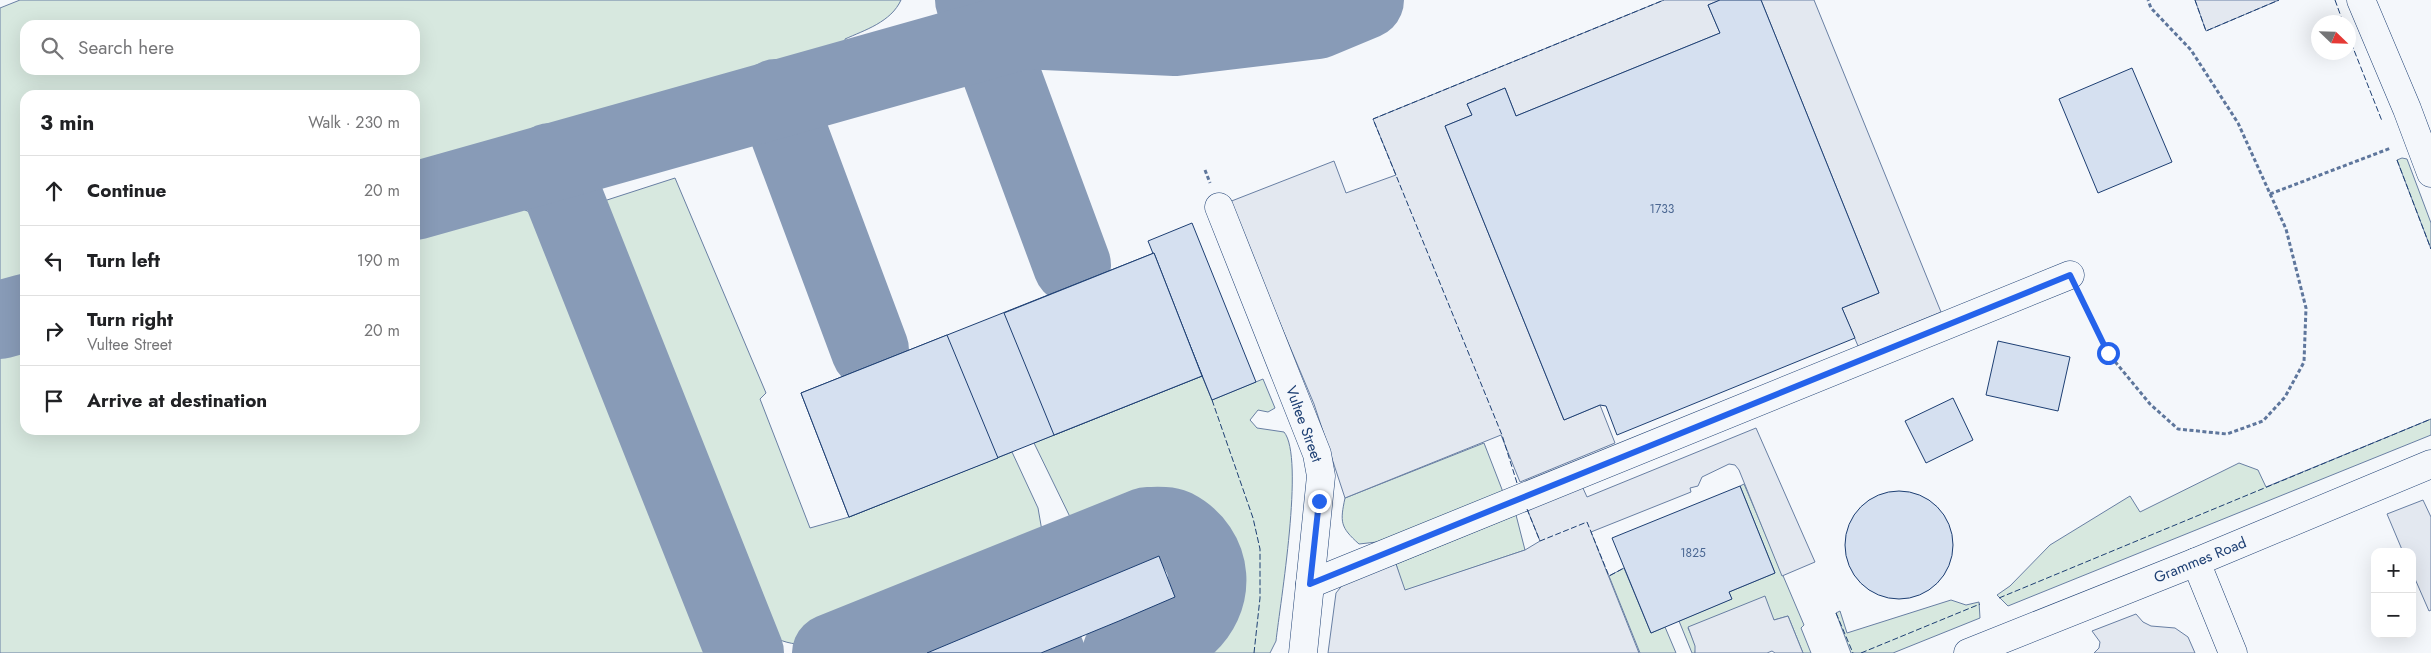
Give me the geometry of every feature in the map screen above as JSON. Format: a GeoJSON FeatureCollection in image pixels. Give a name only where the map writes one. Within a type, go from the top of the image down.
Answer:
{"type":"FeatureCollection","features":[{"type":"Feature","properties":{"kind":"street"},"geometry":{"type":"LineString","coordinates":[[2361,0],[2431,172]]}},
{"type":"Feature","properties":{"kind":"street","name":"Vultee Street"},"geometry":{"type":"LineString","coordinates":[[1219,207],[1317,454],[1321,476],[1303,653]]}},
{"type":"Feature","properties":{"kind":"street"},"geometry":{"type":"LineString","coordinates":[[1310,584],[2070,275]]}},
{"type":"Feature","properties":{"kind":"street","name":"Grammes Road"},"geometry":{"type":"LineString","coordinates":[[1968,653],[2196,562],[2431,464]]}},
{"type":"Feature","properties":{"kind":"street"},"geometry":{"type":"LineString","coordinates":[[2196,562],[2233,653]]}},
{"type":"Feature","properties":{"kind":"path"},"geometry":{"type":"LineString","coordinates":[[2070,275],[2108,353],[2150,404],[2178,429],[2227,434],[2263,421],[2284,397],[2304,362],[2306,308],[2286,229],[2238,123],[2191,50],[2151,8],[2148,0]]}},
{"type":"Feature","properties":{"kind":"path"},"geometry":{"type":"LineString","coordinates":[[2270,194],[2418,138]]}},
{"type":"Feature","properties":{"kind":"shaded area"},"geometry":{"type":"Polygon","coordinates":[[[20,0],[901,0],[897,8],[884,20],[869,29],[845,39],[846,48],[582,117],[578,120],[579,126],[420,172],[420,90],[20,90],[20,286],[0,292],[0,8],[20,0]]]}},
{"type":"Feature","properties":{"kind":"shaded area"},"geometry":{"type":"Polygon","coordinates":[[[1664,0],[1720,0],[1708,5],[1720,33],[1516,116],[1505,88],[1467,104],[1472,115],[1445,126],[1564,420],[1600,405],[1615,443],[1520,482],[1501,435],[1345,498],[1314,404],[1229,202],[1334,161],[1346,193],[1396,175],[1373,119],[1664,0]]]}},
{"type":"Feature","properties":{"kind":"shaded area"},"geometry":{"type":"Polygon","coordinates":[[[1761,0],[1814,0],[1941,312],[1858,346],[1842,308],[1879,293],[1761,0]]]}},
{"type":"Feature","properties":{"kind":"shaded area"},"geometry":{"type":"Polygon","coordinates":[[[2195,0],[2279,0],[2206,31],[2195,0]]]}},
{"type":"Feature","properties":{"kind":"shaded area"},"geometry":{"type":"Polygon","coordinates":[[[2407,159],[2431,223],[2431,249],[2397,160],[2407,159]]]}},
{"type":"Feature","properties":{"kind":"shaded area"},"geometry":{"type":"Polygon","coordinates":[[[675,178],[766,393],[760,399],[810,528],[849,517],[1012,452],[1038,508],[1046,554],[821,646],[796,644],[779,639],[771,635],[756,621],[747,611],[597,237],[595,226],[597,212],[607,200],[675,178]]]}},
{"type":"Feature","properties":{"kind":"shaded area"},"geometry":{"type":"Polygon","coordinates":[[[503,201],[542,217],[553,232],[570,268],[722,653],[0,653],[0,346],[20,340],[20,435],[420,435],[420,225],[503,201]]]}},
{"type":"Feature","properties":{"kind":"shaded area"},"geometry":{"type":"Polygon","coordinates":[[[1202,376],[1212,400],[1263,379],[1275,408],[1268,412],[1258,410],[1250,420],[1257,428],[1284,432],[1290,447],[1292,499],[1286,565],[1276,641],[1270,653],[1157,653],[1196,637],[1213,622],[1223,606],[1226,589],[1224,571],[1194,496],[1073,543],[1072,521],[1034,443],[1202,376]]]}},
{"type":"Feature","properties":{"kind":"shaded area"},"geometry":{"type":"Polygon","coordinates":[[[2431,419],[2431,435],[2008,606],[1997,595],[2010,586],[2050,545],[2130,496],[2140,512],[2239,463],[2258,470],[2266,487],[2431,419]]]}},
{"type":"Feature","properties":{"kind":"shaded area"},"geometry":{"type":"Polygon","coordinates":[[[1756,428],[1815,562],[1782,576],[1739,470],[1735,465],[1729,464],[1702,477],[1698,486],[1690,488],[1691,492],[1591,532],[1639,653],[1328,653],[1336,593],[1344,583],[1396,564],[1405,590],[1525,550],[1540,541],[1527,509],[1582,486],[1587,497],[1756,428]]]}},
{"type":"Feature","properties":{"kind":"shaded area"},"geometry":{"type":"Polygon","coordinates":[[[1484,443],[1503,492],[1377,542],[1359,544],[1348,533],[1342,519],[1345,498],[1484,443]]]}},
{"type":"Feature","properties":{"kind":"shaded area"},"geometry":{"type":"Polygon","coordinates":[[[1744,484],[1804,625],[1801,628],[1811,653],[1803,653],[1788,616],[1774,620],[1688,628],[1696,646],[1695,653],[1692,653],[1679,621],[1731,599],[1729,592],[1775,573],[1740,486],[1744,484]]]}},
{"type":"Feature","properties":{"kind":"shaded area"},"geometry":{"type":"Polygon","coordinates":[[[2423,500],[2431,517],[2431,610],[2429,611],[2416,581],[2416,548],[2401,548],[2387,514],[2423,500]]]}},
{"type":"Feature","properties":{"kind":"shaded area"},"geometry":{"type":"Polygon","coordinates":[[[1516,515],[1525,550],[1404,591],[1396,564],[1516,515]]]}},
{"type":"Feature","properties":{"kind":"shaded area"},"geometry":{"type":"Polygon","coordinates":[[[1624,568],[1651,633],[1665,627],[1676,653],[1640,653],[1609,576],[1624,568]]]}},
{"type":"Feature","properties":{"kind":"shaded area"},"geometry":{"type":"Polygon","coordinates":[[[1765,596],[1774,620],[1788,616],[1803,653],[1775,653],[1772,651],[1767,653],[1695,653],[1695,646],[1688,627],[1765,596]]]}},
{"type":"Feature","properties":{"kind":"shaded area"},"geometry":{"type":"Polygon","coordinates":[[[1951,600],[1966,605],[1979,602],[1980,618],[1893,653],[1851,653],[1836,613],[1840,611],[1847,633],[1951,600]]]}},
{"type":"Feature","properties":{"kind":"shaded area"},"geometry":{"type":"Polygon","coordinates":[[[2136,614],[2143,622],[2151,626],[2175,628],[2188,637],[2195,653],[2094,653],[2099,648],[2100,642],[2092,631],[2136,614]]]}},
{"type":"Feature","properties":{"kind":"building"},"geometry":{"type":"Polygon","coordinates":[[[1720,0],[1761,0],[1879,293],[1842,308],[1855,338],[1617,435],[1606,406],[1600,405],[1564,420],[1445,126],[1472,115],[1467,104],[1505,88],[1516,116],[1720,33],[1708,5],[1720,0]]]}},
{"type":"Feature","properties":{"kind":"building"},"geometry":{"type":"Polygon","coordinates":[[[2132,68],[2172,162],[2098,193],[2059,99],[2132,68]]]}},
{"type":"Feature","properties":{"kind":"building"},"geometry":{"type":"Polygon","coordinates":[[[1192,223],[1256,382],[1212,400],[1148,241],[1192,223]]]}},
{"type":"Feature","properties":{"kind":"building"},"geometry":{"type":"Polygon","coordinates":[[[1154,253],[1202,376],[849,517],[801,393],[1154,253]]]}},
{"type":"Feature","properties":{"kind":"building"},"geometry":{"type":"Polygon","coordinates":[[[1154,253],[1202,376],[1054,435],[1004,313],[1154,253]]]}},
{"type":"Feature","properties":{"kind":"building"},"geometry":{"type":"Polygon","coordinates":[[[947,335],[998,458],[849,517],[801,393],[947,335]]]}},
{"type":"Feature","properties":{"kind":"building"},"geometry":{"type":"Polygon","coordinates":[[[1998,341],[2070,357],[2058,411],[1986,395],[1998,341]]]}},
{"type":"Feature","properties":{"kind":"building"},"geometry":{"type":"Polygon","coordinates":[[[1953,398],[1973,440],[1926,463],[1905,421],[1953,398]]]}},
{"type":"Feature","properties":{"kind":"building"},"geometry":{"type":"Polygon","coordinates":[[[1740,486],[1775,573],[1729,592],[1732,599],[1651,633],[1612,538],[1740,486]]]}},
{"type":"Feature","properties":{"kind":"building"},"geometry":{"type":"Polygon","coordinates":[[[1899,491],[1920,495],[1937,507],[1949,524],[1953,545],[1949,566],[1937,583],[1920,595],[1899,599],[1878,595],[1861,583],[1849,566],[1845,545],[1849,524],[1861,507],[1878,495],[1899,491]]]}},
{"type":"Feature","properties":{"kind":"building"},"geometry":{"type":"Polygon","coordinates":[[[1159,556],[1175,597],[1119,621],[1041,653],[927,653],[1159,556]]]}},
{"type":"Feature","properties":{"kind":"taxiway"},"geometry":{"type":"LineString","coordinates":[[974,0],[1072,265]]}},
{"type":"Feature","properties":{"kind":"taxiway"},"geometry":{"type":"LineString","coordinates":[[420,200],[1023,30],[1175,37],[1317,20],[1365,0]]}},
{"type":"Feature","properties":{"kind":"taxiway"},"geometry":{"type":"LineString","coordinates":[[776,98],[870,350]]}},
{"type":"Feature","properties":{"kind":"taxiway"},"geometry":{"type":"LineString","coordinates":[[550,162],[745,653]]}},
{"type":"Feature","properties":{"kind":"taxiway"},"geometry":{"type":"LineString","coordinates":[[0,320],[20,314]]}},
{"type":"Feature","properties":{"kind":"taxiway"},"geometry":{"type":"LineString","coordinates":[[831,653],[1147,526],[1174,528],[1188,537],[1198,549],[1204,562],[1207,590],[1202,604],[1194,617],[1182,629],[1162,639],[1121,653]]}},
{"type":"Feature","properties":{"kind":"fence"},"geometry":{"type":"LineString","coordinates":[[1517,483],[1502,435],[1373,119],[1664,0]]}},
{"type":"Feature","properties":{"kind":"fence"},"geometry":{"type":"LineString","coordinates":[[2195,0],[2206,31],[2279,0]]}},
{"type":"Feature","properties":{"kind":"fence"},"geometry":{"type":"LineString","coordinates":[[2335,0],[2340,15]]}},
{"type":"Feature","properties":{"kind":"fence"},"geometry":{"type":"LineString","coordinates":[[2356,55],[2382,121]]}},
{"type":"Feature","properties":{"kind":"fence"},"geometry":{"type":"LineString","coordinates":[[2397,160],[2431,249]]}},
{"type":"Feature","properties":{"kind":"fence"},"geometry":{"type":"LineString","coordinates":[[1212,400],[1253,518],[1260,549],[1260,598],[1254,653]]}},
{"type":"Feature","properties":{"kind":"fence"},"geometry":{"type":"LineString","coordinates":[[1999,598],[2431,419]]}},
{"type":"Feature","properties":{"kind":"fence"},"geometry":{"type":"LineString","coordinates":[[1527,509],[1540,541],[1587,522],[1609,576],[1624,568]]}},
{"type":"Feature","properties":{"kind":"fence"},"geometry":{"type":"LineString","coordinates":[[1861,653],[1980,604]]}},
{"type":"Feature","properties":{"kind":"fence"},"geometry":{"type":"LineString","coordinates":[[1836,613],[1853,653]]}},
{"type":"Feature","properties":{"kind":"route"},"geometry":{"type":"LineString","coordinates":[[1319,501],[1310,584],[2070,275],[2108,353]]}}]}
